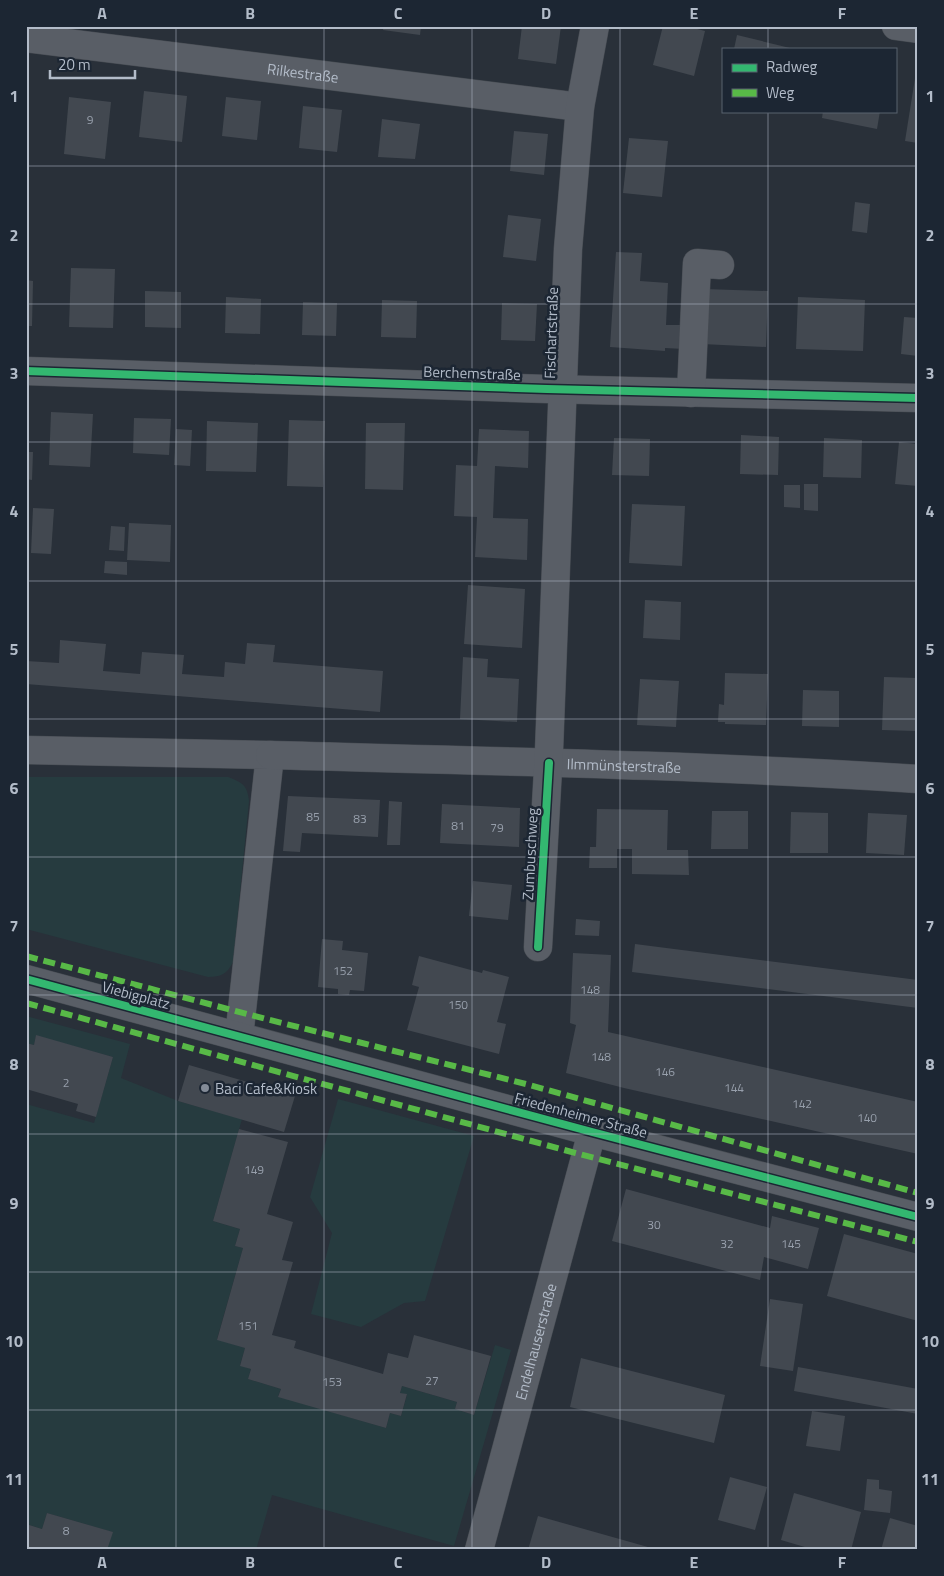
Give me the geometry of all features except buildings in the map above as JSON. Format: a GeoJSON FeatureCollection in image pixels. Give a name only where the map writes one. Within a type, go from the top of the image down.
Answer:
{"type":"FeatureCollection","features":[{"type":"Feature","properties":{"kind":"street","name":"Fischartstraße"},"geometry":{"type":"LineString","coordinates":[[549,763],[568,249],[580,107],[595,26]]}},
{"type":"Feature","properties":{"kind":"street"},"geometry":{"type":"LineString","coordinates":[[896,26],[918,29]]}},
{"type":"Feature","properties":{"kind":"street","name":"Rilkestraße"},"geometry":{"type":"LineString","coordinates":[[26,38],[580,107]]}},
{"type":"Feature","properties":{"kind":"street"},"geometry":{"type":"LineString","coordinates":[[691,393],[697,263],[720,265]]}},
{"type":"Feature","properties":{"kind":"street","name":"Berchemstraße"},"geometry":{"type":"LineString","coordinates":[[26,371],[562,390],[918,398]]}},
{"type":"Feature","properties":{"kind":"street"},"geometry":{"type":"LineString","coordinates":[[26,750],[270,755],[239,1037]]}},
{"type":"Feature","properties":{"kind":"street","name":"Ilmmünsterstraße"},"geometry":{"type":"LineString","coordinates":[[270,755],[854,774],[918,779]]}},
{"type":"Feature","properties":{"kind":"street","name":"Zumbuschweg"},"geometry":{"type":"LineString","coordinates":[[538,947],[549,763]]}},
{"type":"Feature","properties":{"kind":"street","name":"Viebigplatz"},"geometry":{"type":"LineString","coordinates":[[26,979],[239,1037]]}},
{"type":"Feature","properties":{"kind":"street","name":"Friedenheimer Straße"},"geometry":{"type":"LineString","coordinates":[[239,1037],[918,1217]]}},
{"type":"Feature","properties":{"kind":"street","name":"Endelhauserstraße"},"geometry":{"type":"LineString","coordinates":[[479,1550],[592,1132]]}},
{"type":"Feature","properties":{"kind":"green space"},"geometry":{"type":"Polygon","coordinates":[[[26,777],[228,777],[243,785],[247,791],[249,801],[233,962],[226,972],[208,977],[26,929],[26,777]]]}},
{"type":"Feature","properties":{"kind":"green space"},"geometry":{"type":"Polygon","coordinates":[[[26,1016],[130,1044],[121,1078],[178,1101],[242,1119],[213,1221],[240,1229],[235,1246],[243,1248],[217,1339],[245,1348],[240,1365],[251,1369],[248,1379],[281,1389],[278,1396],[386,1428],[390,1413],[401,1416],[407,1395],[400,1393],[402,1386],[457,1402],[455,1409],[474,1415],[495,1345],[511,1350],[454,1546],[272,1495],[256,1550],[107,1550],[112,1532],[47,1513],[42,1529],[26,1524],[26,1104],[94,1123],[113,1057],[36,1036],[34,1045],[26,1043],[26,1016]]]}},
{"type":"Feature","properties":{"kind":"green space"},"geometry":{"type":"Polygon","coordinates":[[[338,1099],[474,1136],[425,1301],[404,1303],[361,1327],[311,1314],[332,1233],[310,1197],[338,1099]]]}},
{"type":"Feature","properties":{"kind":"marked path"},"geometry":{"type":"LineString","coordinates":[[26,956],[266,1019],[526,1084],[918,1193]]}},
{"type":"Feature","properties":{"kind":"marked path"},"geometry":{"type":"LineString","coordinates":[[26,1003],[568,1151],[918,1242]]}},
{"type":"Feature","properties":{"kind":"cycle path"},"geometry":{"type":"LineString","coordinates":[[26,371],[547,389],[918,398]]}},
{"type":"Feature","properties":{"kind":"cycle path"},"geometry":{"type":"LineString","coordinates":[[538,947],[549,763]]}},
{"type":"Feature","properties":{"kind":"cycle path"},"geometry":{"type":"LineString","coordinates":[[26,979],[592,1132],[918,1217]]}},
{"type":"Feature","properties":{"kind":"place","name":"Baci Cafe&Kiosk"},"geometry":{"type":"Point","coordinates":[205,1088]}}]}
